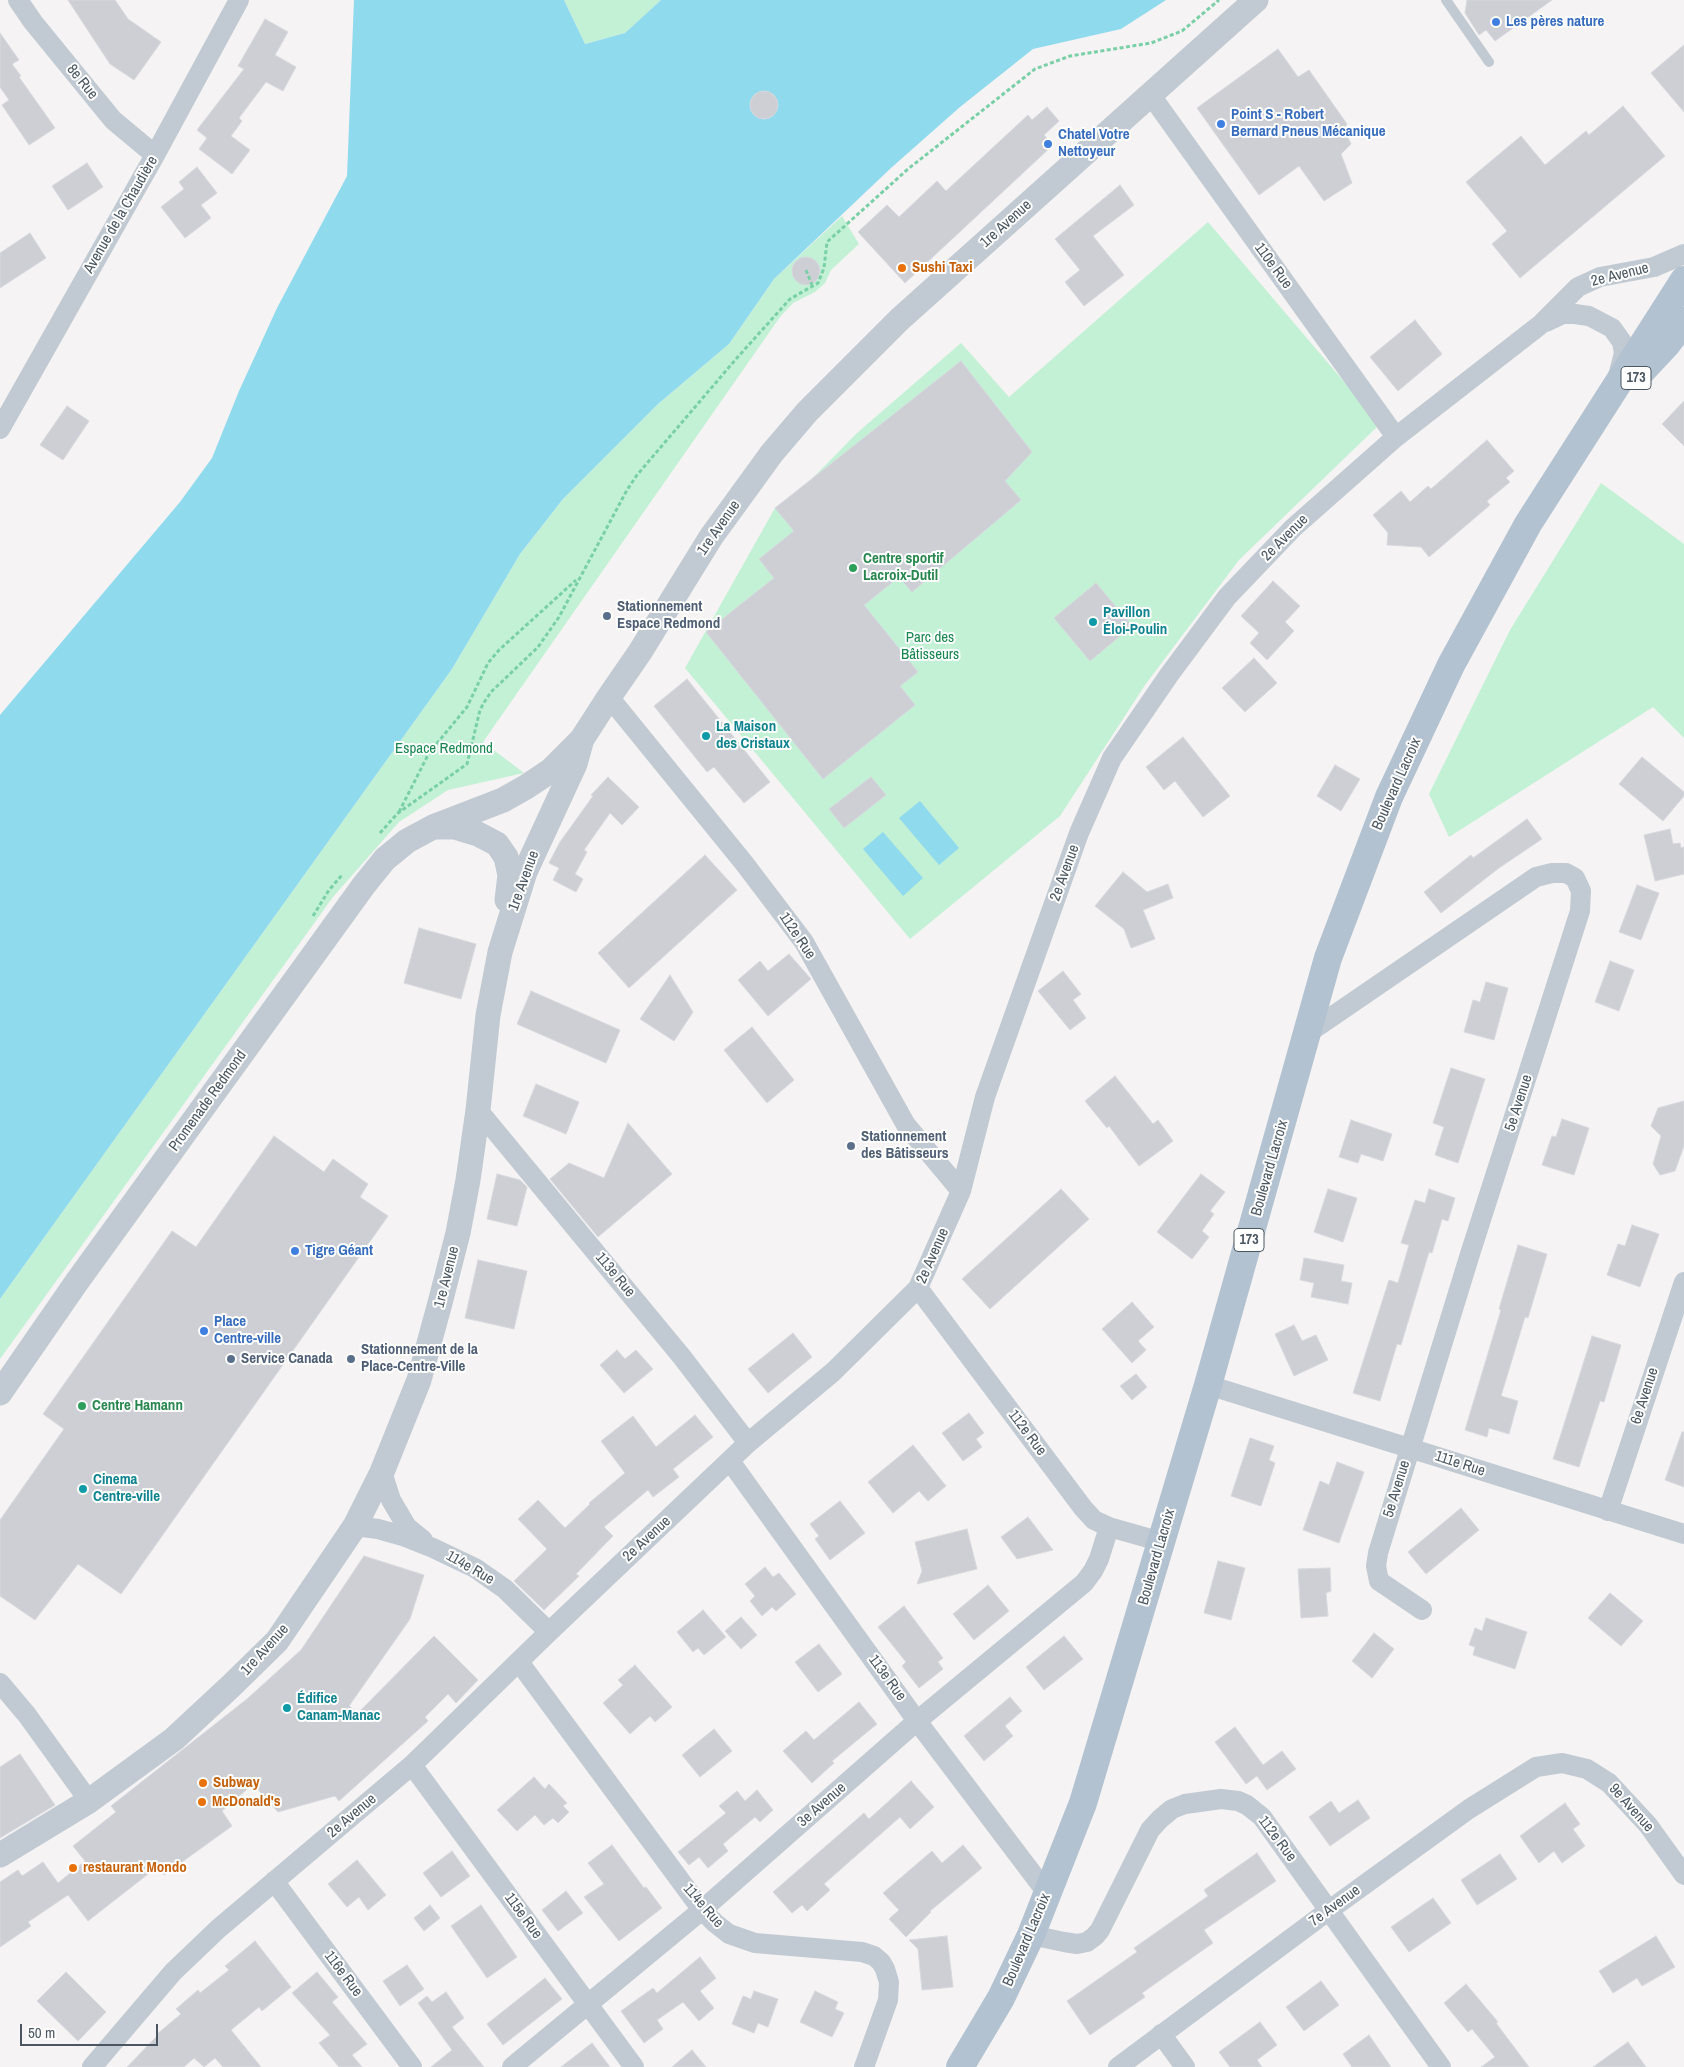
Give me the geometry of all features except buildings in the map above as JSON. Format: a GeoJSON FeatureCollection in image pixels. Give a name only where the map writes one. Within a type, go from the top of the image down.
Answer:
{"type":"FeatureCollection","features":[{"type":"Feature","properties":{"kind":"main road","name":"Boulevard Lacroix"},"geometry":{"type":"LineString","coordinates":[[960,2067],[1001,1998],[1031,1935],[1083,1804],[1208,1385],[1328,958],[1389,797],[1451,665],[1528,524],[1684,280]]}},
{"type":"Feature","properties":{"kind":"main road","name":"Boulevard Lacroix"},"geometry":{"type":"LineString","coordinates":[[1585,434],[1667,344],[1684,321]]}},
{"type":"Feature","properties":{"kind":"street","name":"8e Rue"},"geometry":{"type":"LineString","coordinates":[[18,0],[39,30],[113,120],[155,155]]}},
{"type":"Feature","properties":{"kind":"street","name":"Avenue de la Chaudière"},"geometry":{"type":"LineString","coordinates":[[0,429],[155,155],[239,0]]}},
{"type":"Feature","properties":{"kind":"street","name":"1re Avenue"},"geometry":{"type":"LineString","coordinates":[[0,1855],[89,1801],[174,1738],[277,1641],[355,1526],[382,1472],[419,1380],[438,1311],[458,1233],[478,1110],[488,1014],[500,952],[525,872],[575,764],[582,739],[640,652],[711,537],[772,453],[807,412],[900,319],[1256,0]]}},
{"type":"Feature","properties":{"kind":"street","name":"110e Rue"},"geometry":{"type":"LineString","coordinates":[[1150,94],[1396,437]]}},
{"type":"Feature","properties":{"kind":"street","name":"2e Avenue"},"geometry":{"type":"LineString","coordinates":[[92,2067],[173,1972],[218,1929],[412,1765],[748,1443],[833,1372],[918,1288],[961,1191],[985,1097],[1079,833],[1112,758],[1169,675],[1227,596],[1293,528],[1396,437],[1540,324],[1578,287],[1600,277],[1654,267],[1684,254]]}},
{"type":"Feature","properties":{"kind":"street","name":"2e Avenue"},"geometry":{"type":"LineString","coordinates":[[1540,324],[1563,314],[1575,314],[1589,316],[1612,328],[1622,342],[1624,354],[1615,388]]}},
{"type":"Feature","properties":{"kind":"street","name":"112e Rue"},"geometry":{"type":"LineString","coordinates":[[609,697],[744,863],[804,942],[906,1125],[961,1191]]}},
{"type":"Feature","properties":{"kind":"street","name":"Promenade Redmond"},"geometry":{"type":"LineString","coordinates":[[0,1393],[76,1283],[364,885],[385,859],[407,841],[434,826],[502,800],[526,787],[550,771],[582,739]]}},
{"type":"Feature","properties":{"kind":"street"},"geometry":{"type":"LineString","coordinates":[[434,826],[455,827],[478,834],[497,844],[506,857],[510,875],[500,952]]}},
{"type":"Feature","properties":{"kind":"street","name":"5e Avenue"},"geometry":{"type":"LineString","coordinates":[[1308,1033],[1536,877],[1552,873],[1566,873],[1575,878],[1581,890],[1580,911],[1409,1448],[1378,1553],[1376,1566],[1379,1581],[1422,1610]]}},
{"type":"Feature","properties":{"kind":"street","name":"113e Rue"},"geometry":{"type":"LineString","coordinates":[[478,1110],[682,1357],[748,1443]]}},
{"type":"Feature","properties":{"kind":"street","name":"6e Avenue"},"geometry":{"type":"LineString","coordinates":[[1608,1511],[1678,1317],[1684,1282]]}},
{"type":"Feature","properties":{"kind":"street","name":"112e Rue"},"geometry":{"type":"LineString","coordinates":[[918,1288],[1083,1508],[1094,1520],[1109,1527],[1162,1542]]}},
{"type":"Feature","properties":{"kind":"street","name":"111e Rue"},"geometry":{"type":"LineString","coordinates":[[1208,1385],[1684,1534]]}},
{"type":"Feature","properties":{"kind":"street","name":"113e Rue"},"geometry":{"type":"LineString","coordinates":[[730,1460],[917,1720],[1047,1893]]}},
{"type":"Feature","properties":{"kind":"street","name":"114e Rue"},"geometry":{"type":"LineString","coordinates":[[382,1472],[391,1500],[407,1527],[433,1548]]}},
{"type":"Feature","properties":{"kind":"street","name":"114e Rue"},"geometry":{"type":"LineString","coordinates":[[355,1526],[378,1529],[433,1548],[474,1568],[505,1589],[549,1632]]}},
{"type":"Feature","properties":{"kind":"street","name":"3e Avenue"},"geometry":{"type":"LineString","coordinates":[[512,2067],[702,1910],[917,1720],[1084,1583],[1099,1559],[1109,1527]]}},
{"type":"Feature","properties":{"kind":"street","name":"114e Rue"},"geometry":{"type":"LineString","coordinates":[[519,1662],[702,1910],[728,1934],[755,1943],[862,1952],[874,1956],[881,1962],[889,1982],[888,2000],[864,2067]]}},
{"type":"Feature","properties":{"kind":"street"},"geometry":{"type":"LineString","coordinates":[[0,1683],[27,1715],[89,1801]]}},
{"type":"Feature","properties":{"kind":"street","name":"9e Avenue"},"geometry":{"type":"LineString","coordinates":[[1562,1763],[1587,1769],[1609,1783],[1648,1825],[1684,1875]]}},
{"type":"Feature","properties":{"kind":"street","name":"7e Avenue"},"geometry":{"type":"LineString","coordinates":[[1118,2067],[1328,1910],[1469,1809],[1536,1767],[1562,1763]]}},
{"type":"Feature","properties":{"kind":"street","name":"115e Rue"},"geometry":{"type":"LineString","coordinates":[[412,1765],[634,2067]]}},
{"type":"Feature","properties":{"kind":"street","name":"112e Rue"},"geometry":{"type":"LineString","coordinates":[[1031,1935],[1076,1944],[1087,1942],[1096,1936],[1150,1830],[1172,1809],[1185,1804],[1221,1799],[1238,1801],[1247,1805],[1262,1817],[1441,2067]]}},
{"type":"Feature","properties":{"kind":"street","name":"116e Rue"},"geometry":{"type":"LineString","coordinates":[[274,1881],[412,2067]]}},
{"type":"Feature","properties":{"kind":"street"},"geometry":{"type":"LineString","coordinates":[[1161,2034],[1185,2067]]}},
{"type":"Feature","properties":{"kind":"lane"},"geometry":{"type":"LineString","coordinates":[[1446,0],[1489,62]]}},
{"type":"Feature","properties":{"kind":"path"},"geometry":{"type":"LineString","coordinates":[[579,578],[499,650],[488,663],[467,707],[429,753],[398,813],[467,764],[480,710],[485,701],[491,692],[538,647],[559,617],[637,475],[790,299],[818,283],[822,277],[827,242],[908,169],[1035,69],[1070,56],[1151,44],[1182,31],[1219,0]]}},
{"type":"Feature","properties":{"kind":"path"},"geometry":{"type":"LineString","coordinates":[[806,270],[812,285]]}},
{"type":"Feature","properties":{"kind":"green space"},"geometry":{"type":"Polygon","coordinates":[[[564,0],[661,0],[625,33],[585,44],[564,0]]]}},
{"type":"Feature","properties":{"kind":"green space","name":"Espace Redmond"},"geometry":{"type":"Polygon","coordinates":[[[842,216],[859,244],[831,270],[825,283],[815,292],[793,303],[780,317],[483,742],[524,773],[448,790],[399,822],[333,897],[0,1359],[0,1299],[452,669],[520,554],[563,499],[658,404],[729,344],[774,279],[842,216]]]}},
{"type":"Feature","properties":{"kind":"green space","name":"Parc des Bâtisseurs"},"geometry":{"type":"Polygon","coordinates":[[[1208,222],[1380,424],[1239,560],[1145,685],[1060,816],[910,939],[685,668],[775,508],[800,491],[857,433],[961,343],[1009,397],[1208,222]]]}},
{"type":"Feature","properties":{"kind":"green space"},"geometry":{"type":"Polygon","coordinates":[[[1601,483],[1684,544],[1684,738],[1653,707],[1449,837],[1429,794],[1510,630],[1601,483]]]}},
{"type":"Feature","properties":{"kind":"water"},"geometry":{"type":"Polygon","coordinates":[[[354,0],[564,0],[585,44],[625,33],[661,0],[1166,0],[1121,29],[1033,49],[960,107],[891,168],[774,279],[729,344],[658,404],[563,499],[520,554],[452,669],[0,1299],[0,715],[180,502],[212,458],[239,391],[277,308],[347,176],[354,0]]]}},
{"type":"Feature","properties":{"kind":"water"},"geometry":{"type":"Polygon","coordinates":[[[920,801],[959,848],[939,865],[899,818],[920,801]]]}},
{"type":"Feature","properties":{"kind":"water"},"geometry":{"type":"Polygon","coordinates":[[[883,832],[923,878],[903,896],[863,849],[883,832]]]}},
{"type":"Feature","properties":{"kind":"place","name":"Les pères nature"},"geometry":{"type":"Point","coordinates":[1496,22]}},
{"type":"Feature","properties":{"kind":"place","name":"Point S - Robert Bernard Pneus Mécanique"},"geometry":{"type":"Point","coordinates":[1221,124]}},
{"type":"Feature","properties":{"kind":"place","name":"Chatel Votre Nettoyeur"},"geometry":{"type":"Point","coordinates":[1048,144]}},
{"type":"Feature","properties":{"kind":"place","name":"Sushi Taxi"},"geometry":{"type":"Point","coordinates":[902,268]}},
{"type":"Feature","properties":{"kind":"place","name":"Centre sportif Lacroix-Dutil"},"geometry":{"type":"Point","coordinates":[853,568]}},
{"type":"Feature","properties":{"kind":"place","name":"Stationnement Espace Redmond"},"geometry":{"type":"Point","coordinates":[607,616]}},
{"type":"Feature","properties":{"kind":"place","name":"Pavillon Éloi-Poulin"},"geometry":{"type":"Point","coordinates":[1093,622]}},
{"type":"Feature","properties":{"kind":"place","name":"La Maison des Cristaux"},"geometry":{"type":"Point","coordinates":[706,736]}},
{"type":"Feature","properties":{"kind":"place","name":"Stationnement des Bâtisseurs"},"geometry":{"type":"Point","coordinates":[851,1146]}},
{"type":"Feature","properties":{"kind":"place","name":"Tigre Géant"},"geometry":{"type":"Point","coordinates":[295,1251]}},
{"type":"Feature","properties":{"kind":"place","name":"Place Centre-ville"},"geometry":{"type":"Point","coordinates":[204,1331]}},
{"type":"Feature","properties":{"kind":"place","name":"Service Canada"},"geometry":{"type":"Point","coordinates":[231,1359]}},
{"type":"Feature","properties":{"kind":"place","name":"Stationnement de la Place-Centre-Ville"},"geometry":{"type":"Point","coordinates":[351,1359]}},
{"type":"Feature","properties":{"kind":"place","name":"Centre Hamann"},"geometry":{"type":"Point","coordinates":[82,1406]}},
{"type":"Feature","properties":{"kind":"place","name":"Cinema Centre-ville"},"geometry":{"type":"Point","coordinates":[83,1489]}},
{"type":"Feature","properties":{"kind":"place","name":"Édifice Canam-Manac"},"geometry":{"type":"Point","coordinates":[287,1708]}},
{"type":"Feature","properties":{"kind":"place","name":"Subway"},"geometry":{"type":"Point","coordinates":[203,1783]}},
{"type":"Feature","properties":{"kind":"place","name":"McDonald's"},"geometry":{"type":"Point","coordinates":[202,1802]}},
{"type":"Feature","properties":{"kind":"place","name":"restaurant Mondo"},"geometry":{"type":"Point","coordinates":[73,1868]}}]}
